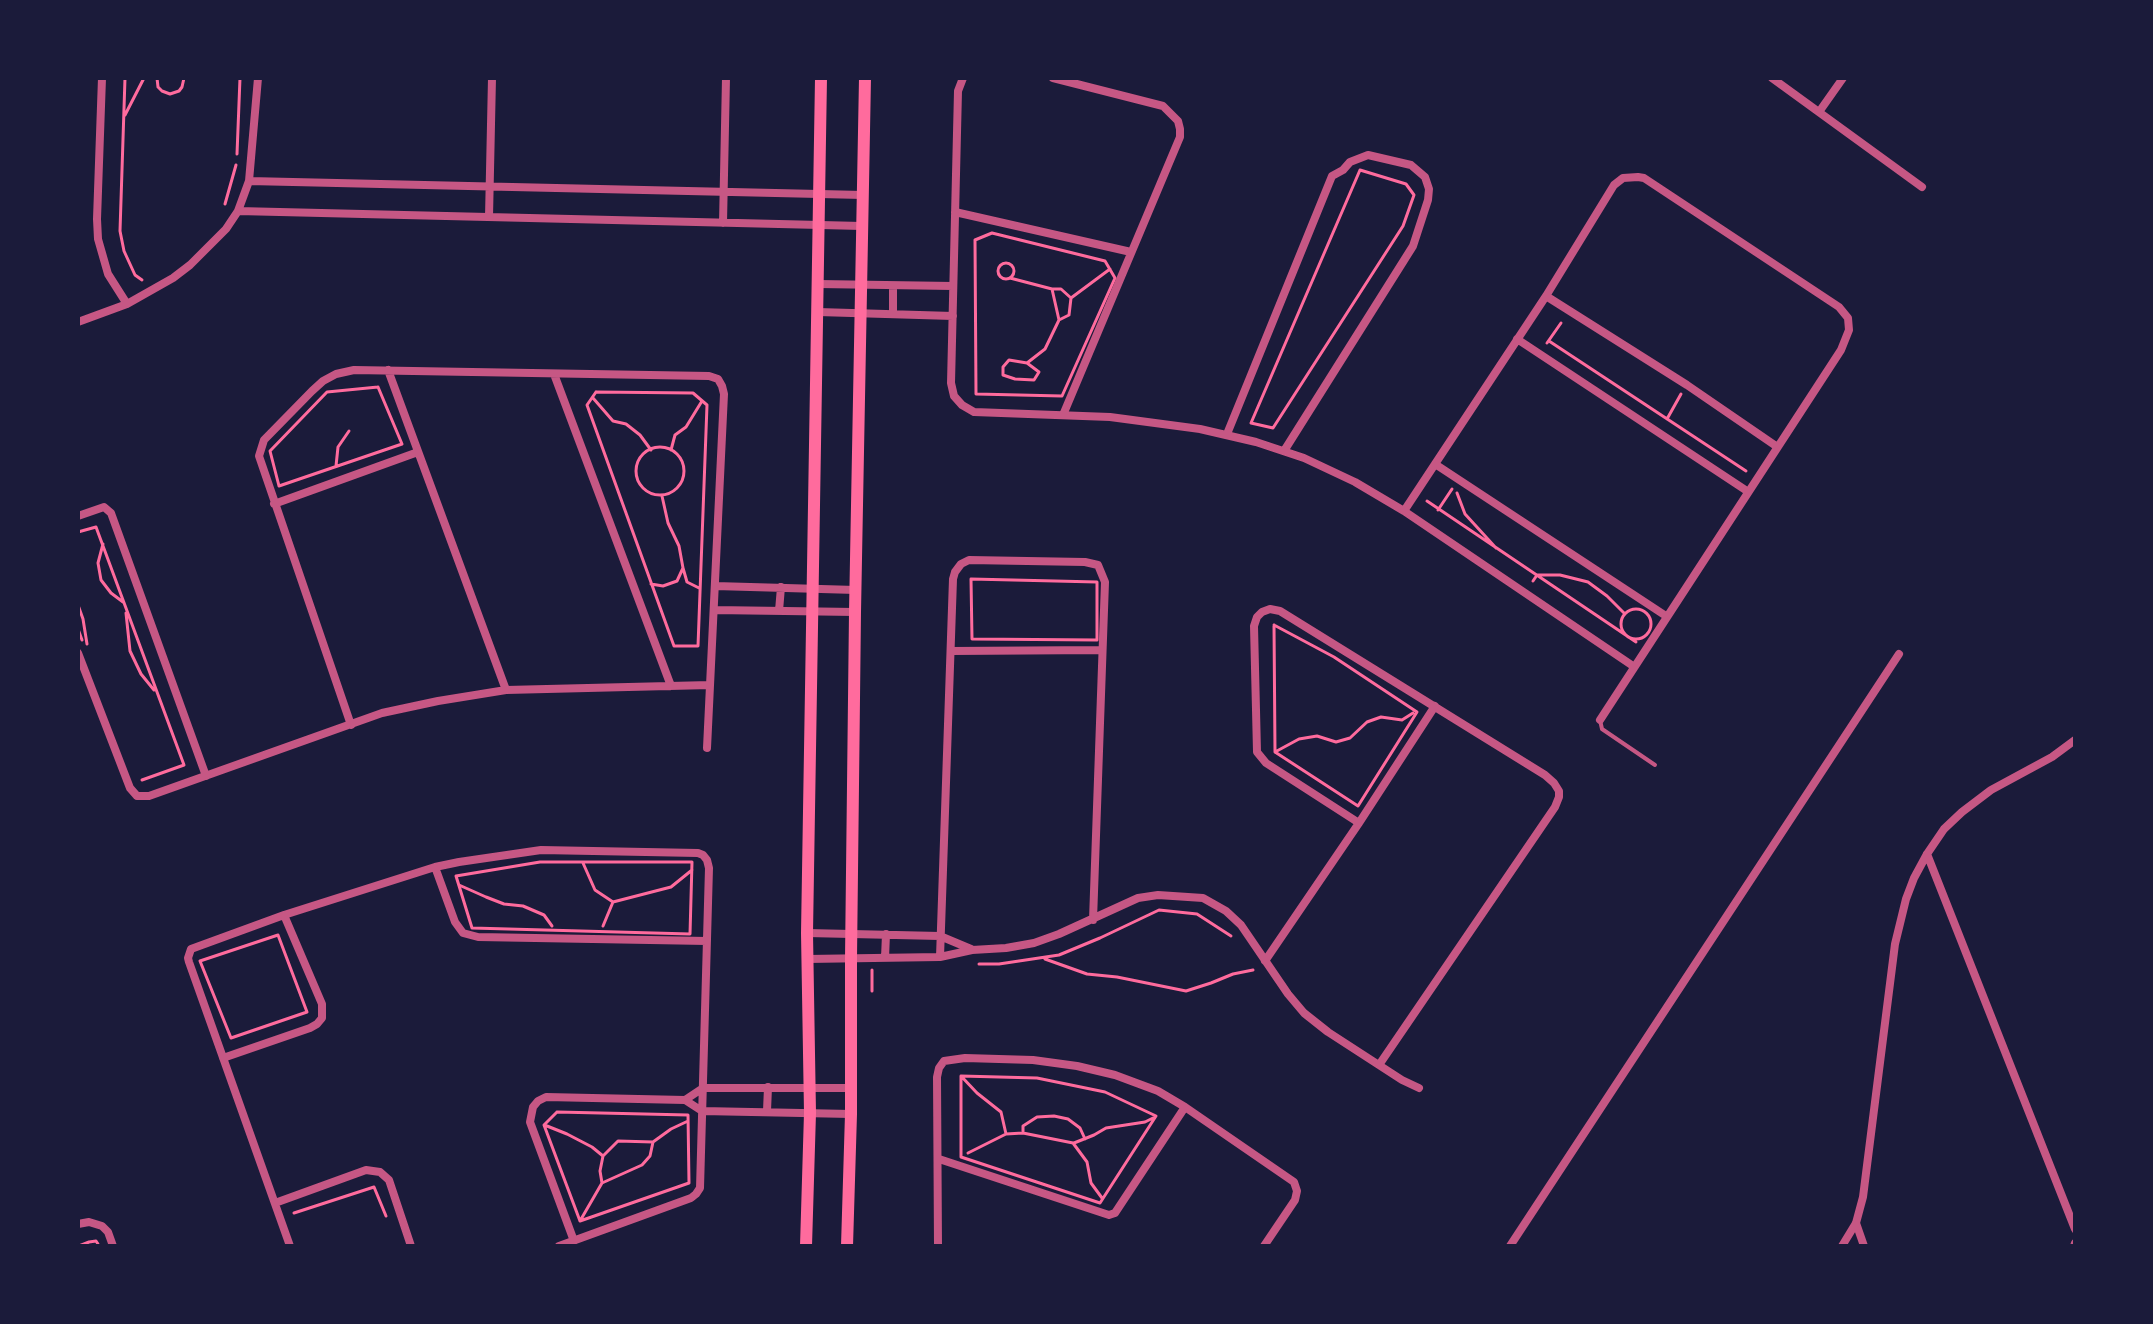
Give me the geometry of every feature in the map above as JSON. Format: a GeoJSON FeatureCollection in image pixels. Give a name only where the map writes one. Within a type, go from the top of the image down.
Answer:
{"type":"FeatureCollection","features":[{"type":"Feature","properties":{"kind":"main road"},"geometry":{"type":"LineString","coordinates":[[806,1246],[810,1113],[807,933],[821,78]]}},
{"type":"Feature","properties":{"kind":"main road"},"geometry":{"type":"LineString","coordinates":[[847,1246],[852,1088],[855,612],[865,78]]}},
{"type":"Feature","properties":{"kind":"street"},"geometry":{"type":"LineString","coordinates":[[102,78],[98,239],[108,274],[127,304]]}},
{"type":"Feature","properties":{"kind":"street"},"geometry":{"type":"LineString","coordinates":[[78,322],[157,289],[215,242],[238,211],[249,181],[258,78]]}},
{"type":"Feature","properties":{"kind":"street"},"geometry":{"type":"LineString","coordinates":[[489,217],[492,78]]}},
{"type":"Feature","properties":{"kind":"street"},"geometry":{"type":"LineString","coordinates":[[723,223],[726,78]]}},
{"type":"Feature","properties":{"kind":"street"},"geometry":{"type":"LineString","coordinates":[[963,78],[958,91],[951,390],[962,405],[974,412],[1110,417],[1227,434],[1284,451],[1355,482],[1404,511],[1633,666]]}},
{"type":"Feature","properties":{"kind":"street"},"geometry":{"type":"LineString","coordinates":[[1053,78],[1163,106],[1178,121],[1180,137],[1063,415]]}},
{"type":"Feature","properties":{"kind":"street"},"geometry":{"type":"LineString","coordinates":[[1772,78],[1922,187]]}},
{"type":"Feature","properties":{"kind":"street"},"geometry":{"type":"LineString","coordinates":[[1819,112],[1843,78]]}},
{"type":"Feature","properties":{"kind":"street"},"geometry":{"type":"LineString","coordinates":[[1227,434],[1332,176],[1350,162],[1368,155],[1411,165],[1425,177],[1429,189],[1413,246],[1284,451]]}},
{"type":"Feature","properties":{"kind":"street"},"geometry":{"type":"LineString","coordinates":[[1404,511],[1546,296],[1614,185],[1623,178],[1644,178],[1839,307],[1848,318],[1849,330],[1841,350],[1600,720]]}},
{"type":"Feature","properties":{"kind":"street"},"geometry":{"type":"LineString","coordinates":[[249,181],[863,195]]}},
{"type":"Feature","properties":{"kind":"street"},"geometry":{"type":"LineString","coordinates":[[238,211],[862,226]]}},
{"type":"Feature","properties":{"kind":"street"},"geometry":{"type":"LineString","coordinates":[[955,212],[1131,252]]}},
{"type":"Feature","properties":{"kind":"street"},"geometry":{"type":"LineString","coordinates":[[818,284],[953,286]]}},
{"type":"Feature","properties":{"kind":"street"},"geometry":{"type":"LineString","coordinates":[[893,286],[893,314]]}},
{"type":"Feature","properties":{"kind":"street"},"geometry":{"type":"LineString","coordinates":[[1546,296],[1687,385],[1776,446]]}},
{"type":"Feature","properties":{"kind":"street"},"geometry":{"type":"LineString","coordinates":[[818,312],[953,316]]}},
{"type":"Feature","properties":{"kind":"street"},"geometry":{"type":"LineString","coordinates":[[1517,339],[1747,491]]}},
{"type":"Feature","properties":{"kind":"street"},"geometry":{"type":"LineString","coordinates":[[351,725],[259,456],[264,440],[323,381],[354,370],[709,376],[718,379],[724,394],[707,748]]}},
{"type":"Feature","properties":{"kind":"street"},"geometry":{"type":"LineString","coordinates":[[388,370],[506,690]]}},
{"type":"Feature","properties":{"kind":"street"},"geometry":{"type":"LineString","coordinates":[[554,374],[671,686]]}},
{"type":"Feature","properties":{"kind":"street"},"geometry":{"type":"LineString","coordinates":[[274,504],[418,452]]}},
{"type":"Feature","properties":{"kind":"street"},"geometry":{"type":"LineString","coordinates":[[1435,464],[1666,616]]}},
{"type":"Feature","properties":{"kind":"street"},"geometry":{"type":"LineString","coordinates":[[78,516],[104,507],[111,513],[206,776]]}},
{"type":"Feature","properties":{"kind":"street"},"geometry":{"type":"LineString","coordinates":[[940,957],[953,579],[961,564],[969,560],[1085,562],[1098,565],[1105,582],[1093,920]]}},
{"type":"Feature","properties":{"kind":"street"},"geometry":{"type":"LineString","coordinates":[[715,586],[856,590]]}},
{"type":"Feature","properties":{"kind":"street"},"geometry":{"type":"LineString","coordinates":[[779,611],[781,587]]}},
{"type":"Feature","properties":{"kind":"street"},"geometry":{"type":"LineString","coordinates":[[1359,823],[1266,763],[1257,752],[1254,626],[1262,612],[1270,609],[1280,611],[1545,775],[1559,791],[1555,807],[1379,1065]]}},
{"type":"Feature","properties":{"kind":"street"},"geometry":{"type":"LineString","coordinates":[[714,610],[855,612]]}},
{"type":"Feature","properties":{"kind":"street"},"geometry":{"type":"LineString","coordinates":[[951,651],[1102,650]]}},
{"type":"Feature","properties":{"kind":"street"},"geometry":{"type":"LineString","coordinates":[[78,653],[130,788],[137,796],[149,796],[382,713],[410,707],[506,690],[710,685]]}},
{"type":"Feature","properties":{"kind":"street"},"geometry":{"type":"LineString","coordinates":[[1510,1246],[1899,654]]}},
{"type":"Feature","properties":{"kind":"street"},"geometry":{"type":"LineString","coordinates":[[1265,961],[1435,706]]}},
{"type":"Feature","properties":{"kind":"street"},"geometry":{"type":"LineString","coordinates":[[1842,1246],[1856,1223],[1868,1164],[1895,944],[1906,899],[1927,854],[1944,829],[1991,790],[2052,757],[2075,740]]}},
{"type":"Feature","properties":{"kind":"street"},"geometry":{"type":"LineString","coordinates":[[290,1246],[189,962],[189,953],[196,945],[435,867],[499,854],[541,850],[698,853],[707,860],[709,868],[701,1181],[691,1198],[559,1246]]}},
{"type":"Feature","properties":{"kind":"street"},"geometry":{"type":"LineString","coordinates":[[1927,854],[2075,1229]]}},
{"type":"Feature","properties":{"kind":"street"},"geometry":{"type":"LineString","coordinates":[[435,867],[455,922],[463,933],[478,937],[707,941]]}},
{"type":"Feature","properties":{"kind":"street"},"geometry":{"type":"LineString","coordinates":[[807,959],[940,957],[972,950],[1006,948],[1034,943],[1138,898],[1158,895],[1203,898],[1226,911],[1241,925],[1304,1013],[1328,1032],[1419,1088]]}},
{"type":"Feature","properties":{"kind":"street"},"geometry":{"type":"LineString","coordinates":[[223,1058],[310,1028],[322,1018],[322,1004],[284,915]]}},
{"type":"Feature","properties":{"kind":"street"},"geometry":{"type":"LineString","coordinates":[[807,933],[940,936],[972,950]]}},
{"type":"Feature","properties":{"kind":"street"},"geometry":{"type":"LineString","coordinates":[[885,958],[886,934]]}},
{"type":"Feature","properties":{"kind":"street"},"geometry":{"type":"LineString","coordinates":[[938,1246],[937,1077],[944,1061],[953,1058],[1033,1060],[1077,1066],[1115,1075],[1158,1091],[1185,1107],[1294,1182],[1297,1191],[1295,1200],[1264,1246]]}},
{"type":"Feature","properties":{"kind":"street"},"geometry":{"type":"LineString","coordinates":[[767,1111],[768,1087]]}},
{"type":"Feature","properties":{"kind":"street"},"geometry":{"type":"LineString","coordinates":[[685,1100],[703,1088],[852,1088]]}},
{"type":"Feature","properties":{"kind":"street"},"geometry":{"type":"LineString","coordinates":[[574,1241],[530,1122],[533,1107],[546,1097],[685,1100],[702,1111],[851,1114]]}},
{"type":"Feature","properties":{"kind":"street"},"geometry":{"type":"LineString","coordinates":[[939,1159],[1109,1215],[1115,1213],[1185,1107]]}},
{"type":"Feature","properties":{"kind":"street"},"geometry":{"type":"LineString","coordinates":[[275,1203],[366,1170],[380,1172],[389,1180],[411,1246]]}},
{"type":"Feature","properties":{"kind":"street"},"geometry":{"type":"LineString","coordinates":[[78,1224],[89,1222],[102,1226],[113,1246]]}},
{"type":"Feature","properties":{"kind":"street"},"geometry":{"type":"LineString","coordinates":[[1856,1223],[1864,1246]]}},
{"type":"Feature","properties":{"kind":"lane"},"geometry":{"type":"LineString","coordinates":[[1600,720],[1602,729],[1655,765]]}},
{"type":"Feature","properties":{"kind":"path"},"geometry":{"type":"LineString","coordinates":[[125,78],[120,231],[124,251],[135,275],[147,284]]}},
{"type":"Feature","properties":{"kind":"path"},"geometry":{"type":"LineString","coordinates":[[124,118],[144,78]]}},
{"type":"Feature","properties":{"kind":"path"},"geometry":{"type":"LineString","coordinates":[[156,78],[162,91],[170,94],[182,87],[184,78]]}},
{"type":"Feature","properties":{"kind":"path"},"geometry":{"type":"LineString","coordinates":[[225,205],[236,163],[240,78]]}},
{"type":"Feature","properties":{"kind":"path"},"geometry":{"type":"LineString","coordinates":[[1360,170],[1406,184],[1414,195],[1403,226],[1273,428],[1251,423],[1360,170]]}},
{"type":"Feature","properties":{"kind":"path"},"geometry":{"type":"LineString","coordinates":[[992,233],[1105,261],[1110,269],[1115,278],[1062,396],[976,394],[975,240],[992,233]]}},
{"type":"Feature","properties":{"kind":"path"},"geometry":{"type":"LineString","coordinates":[[1027,363],[1039,372],[1034,380],[1003,375],[1003,367],[1009,360],[1027,363],[1045,349],[1059,320],[1069,315],[1071,298],[1110,269]]}},
{"type":"Feature","properties":{"kind":"path"},"geometry":{"type":"LineString","coordinates":[[1010,278],[1061,289],[1071,298]]}},
{"type":"Feature","properties":{"kind":"path"},"geometry":{"type":"LineString","coordinates":[[1052,289],[1059,320]]}},
{"type":"Feature","properties":{"kind":"path"},"geometry":{"type":"LineString","coordinates":[[1564,318],[1549,341],[1752,476]]}},
{"type":"Feature","properties":{"kind":"path"},"geometry":{"type":"LineString","coordinates":[[1667,419],[1687,385]]}},
{"type":"Feature","properties":{"kind":"path"},"geometry":{"type":"LineString","coordinates":[[378,387],[402,444],[336,466],[279,486],[270,451],[327,392],[378,387]]}},
{"type":"Feature","properties":{"kind":"path"},"geometry":{"type":"LineString","coordinates":[[596,392],[693,393],[707,405],[698,646],[674,646],[587,405],[592,398],[596,392]]}},
{"type":"Feature","properties":{"kind":"path"},"geometry":{"type":"LineString","coordinates":[[592,398],[613,421],[626,424],[640,435],[651,450]]}},
{"type":"Feature","properties":{"kind":"path"},"geometry":{"type":"LineString","coordinates":[[671,450],[675,435],[686,427],[702,401]]}},
{"type":"Feature","properties":{"kind":"path"},"geometry":{"type":"LineString","coordinates":[[336,466],[338,447],[349,431]]}},
{"type":"Feature","properties":{"kind":"path"},"geometry":{"type":"LineString","coordinates":[[651,450],[671,450],[682,461],[684,476],[676,489],[661,495],[646,490],[637,477],[639,461],[651,450]]}},
{"type":"Feature","properties":{"kind":"path"},"geometry":{"type":"LineString","coordinates":[[1455,485],[1467,493]]}},
{"type":"Feature","properties":{"kind":"path"},"geometry":{"type":"LineString","coordinates":[[1455,485],[1438,510],[1640,645],[1657,620],[1631,603]]}},
{"type":"Feature","properties":{"kind":"path"},"geometry":{"type":"LineString","coordinates":[[1455,485],[1465,514],[1499,550]]}},
{"type":"Feature","properties":{"kind":"path"},"geometry":{"type":"LineString","coordinates":[[661,495],[668,523],[679,546],[687,582],[700,589]]}},
{"type":"Feature","properties":{"kind":"path"},"geometry":{"type":"LineString","coordinates":[[78,532],[96,527],[184,765]]}},
{"type":"Feature","properties":{"kind":"path"},"geometry":{"type":"LineString","coordinates":[[103,544],[98,563],[101,580],[125,604],[130,651],[141,674],[158,694]]}},
{"type":"Feature","properties":{"kind":"path"},"geometry":{"type":"LineString","coordinates":[[651,584],[663,586],[677,581],[683,568]]}},
{"type":"Feature","properties":{"kind":"path"},"geometry":{"type":"LineString","coordinates":[[1537,575],[1560,575],[1588,582],[1625,614]]}},
{"type":"Feature","properties":{"kind":"path"},"geometry":{"type":"LineString","coordinates":[[971,579],[1097,582],[1097,640],[972,639],[971,579]]}},
{"type":"Feature","properties":{"kind":"path"},"geometry":{"type":"LineString","coordinates":[[78,605],[87,646]]}},
{"type":"Feature","properties":{"kind":"path"},"geometry":{"type":"LineString","coordinates":[[1629,637],[1624,634],[1621,624],[1625,614],[1634,610],[1644,612]]}},
{"type":"Feature","properties":{"kind":"path"},"geometry":{"type":"LineString","coordinates":[[1275,752],[1274,625],[1334,657],[1417,712]]}},
{"type":"Feature","properties":{"kind":"path"},"geometry":{"type":"LineString","coordinates":[[1275,752],[1358,806],[1417,712]]}},
{"type":"Feature","properties":{"kind":"path"},"geometry":{"type":"LineString","coordinates":[[1275,752],[1299,739],[1317,736],[1336,742],[1350,738],[1367,722],[1381,717],[1402,720],[1417,712]]}},
{"type":"Feature","properties":{"kind":"path"},"geometry":{"type":"LineString","coordinates":[[540,862],[692,862],[692,870],[690,934],[472,928],[456,876],[540,862]]}},
{"type":"Feature","properties":{"kind":"path"},"geometry":{"type":"LineString","coordinates":[[582,862],[595,890],[613,902],[671,887],[692,870]]}},
{"type":"Feature","properties":{"kind":"path"},"geometry":{"type":"LineString","coordinates":[[459,885],[495,901],[523,906],[544,915],[555,930]]}},
{"type":"Feature","properties":{"kind":"path"},"geometry":{"type":"LineString","coordinates":[[601,932],[613,902]]}},
{"type":"Feature","properties":{"kind":"path"},"geometry":{"type":"LineString","coordinates":[[967,965],[999,964],[1059,955],[1159,910],[1197,914],[1230,935]]}},
{"type":"Feature","properties":{"kind":"path"},"geometry":{"type":"LineString","coordinates":[[278,935],[307,1012],[231,1038],[200,961],[278,935]]}},
{"type":"Feature","properties":{"kind":"path"},"geometry":{"type":"LineString","coordinates":[[1042,958],[1087,974],[1186,991],[1233,974],[1253,970],[1257,975]]}},
{"type":"Feature","properties":{"kind":"path"},"geometry":{"type":"LineString","coordinates":[[872,966],[872,991]]}},
{"type":"Feature","properties":{"kind":"path"},"geometry":{"type":"LineString","coordinates":[[961,1076],[1037,1078],[1105,1092],[1156,1116]]}},
{"type":"Feature","properties":{"kind":"path"},"geometry":{"type":"LineString","coordinates":[[961,1076],[1001,1112],[1006,1134]]}},
{"type":"Feature","properties":{"kind":"path"},"geometry":{"type":"LineString","coordinates":[[961,1076],[961,1157]]}},
{"type":"Feature","properties":{"kind":"path"},"geometry":{"type":"LineString","coordinates":[[544,1125],[557,1112],[688,1115],[689,1183],[580,1221]]}},
{"type":"Feature","properties":{"kind":"path"},"geometry":{"type":"LineString","coordinates":[[1023,1133],[1023,1126],[1037,1117],[1054,1116],[1068,1119],[1080,1128],[1085,1139]]}},
{"type":"Feature","properties":{"kind":"path"},"geometry":{"type":"LineString","coordinates":[[961,1157],[1006,1134],[1023,1133],[1073,1143],[1106,1128],[1145,1122],[1156,1116]]}},
{"type":"Feature","properties":{"kind":"path"},"geometry":{"type":"LineString","coordinates":[[961,1157],[1100,1203],[1156,1116]]}},
{"type":"Feature","properties":{"kind":"path"},"geometry":{"type":"LineString","coordinates":[[602,1183],[600,1171],[603,1156],[618,1141],[653,1142],[688,1121]]}},
{"type":"Feature","properties":{"kind":"path"},"geometry":{"type":"LineString","coordinates":[[544,1125],[592,1147],[603,1156]]}},
{"type":"Feature","properties":{"kind":"path"},"geometry":{"type":"LineString","coordinates":[[544,1125],[580,1221]]}},
{"type":"Feature","properties":{"kind":"path"},"geometry":{"type":"LineString","coordinates":[[580,1221],[602,1183],[642,1165],[650,1156],[653,1142]]}},
{"type":"Feature","properties":{"kind":"path"},"geometry":{"type":"LineString","coordinates":[[1073,1143],[1087,1162],[1091,1183],[1103,1199]]}},
{"type":"Feature","properties":{"kind":"path"},"geometry":{"type":"LineString","coordinates":[[292,1214],[374,1187],[385,1216]]}},
{"type":"Feature","properties":{"kind":"path"},"geometry":{"type":"LineString","coordinates":[[79,1246],[96,1241],[101,1246]]}}]}
